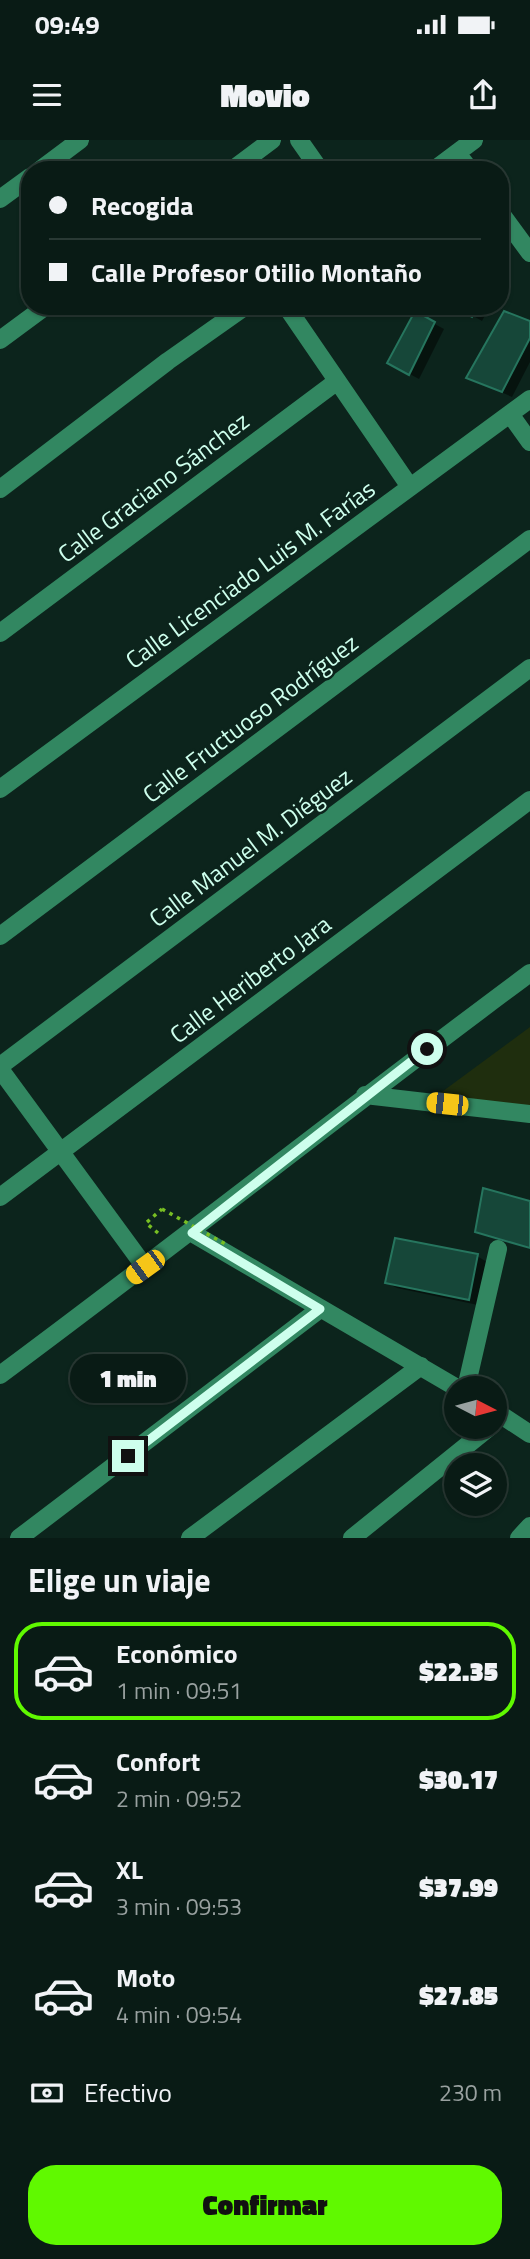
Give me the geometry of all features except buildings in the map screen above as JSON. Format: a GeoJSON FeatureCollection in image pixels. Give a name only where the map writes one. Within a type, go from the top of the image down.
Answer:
{"type":"FeatureCollection","features":[{"type":"Feature","properties":{"kind":"street"},"geometry":{"type":"LineString","coordinates":[[52,161],[80,140]]}},
{"type":"Feature","properties":{"kind":"street"},"geometry":{"type":"LineString","coordinates":[[244,161],[272,140]]}},
{"type":"Feature","properties":{"kind":"street"},"geometry":{"type":"LineString","coordinates":[[299,140],[314,161]]}},
{"type":"Feature","properties":{"kind":"street"},"geometry":{"type":"LineString","coordinates":[[446,161],[474,140]]}},
{"type":"Feature","properties":{"kind":"street"},"geometry":{"type":"LineString","coordinates":[[457,153],[463,161]]}},
{"type":"Feature","properties":{"kind":"street"},"geometry":{"type":"LineString","coordinates":[[0,199],[21,184]]}},
{"type":"Feature","properties":{"kind":"street"},"geometry":{"type":"LineString","coordinates":[[509,222],[527,243]]}},
{"type":"Feature","properties":{"kind":"street"},"geometry":{"type":"LineString","coordinates":[[0,340],[34,315]]}},
{"type":"Feature","properties":{"kind":"street"},"geometry":{"type":"LineString","coordinates":[[0,489],[167,361],[233,315]]}},
{"type":"Feature","properties":{"kind":"street"},"geometry":{"type":"LineString","coordinates":[[292,315],[410,487]]}},
{"type":"Feature","properties":{"kind":"street","name":"Calle Graciano Sánchez"},"geometry":{"type":"LineString","coordinates":[[0,633],[336,382]]}},
{"type":"Feature","properties":{"kind":"street","name":"Calle Licenciado Luis M. Farías"},"geometry":{"type":"LineString","coordinates":[[0,789],[530,399]]}},
{"type":"Feature","properties":{"kind":"street"},"geometry":{"type":"LineString","coordinates":[[510,414],[530,442]]}},
{"type":"Feature","properties":{"kind":"street","name":"Calle Fructuoso Rodríguez"},"geometry":{"type":"LineString","coordinates":[[0,936],[530,539]]}},
{"type":"Feature","properties":{"kind":"street","name":"Calle Manuel M. Diéguez"},"geometry":{"type":"LineString","coordinates":[[0,1068],[530,668]]}},
{"type":"Feature","properties":{"kind":"street","name":"Calle Heriberto Jara"},"geometry":{"type":"LineString","coordinates":[[0,1197],[530,800]]}},
{"type":"Feature","properties":{"kind":"street"},"geometry":{"type":"LineString","coordinates":[[0,1375],[192,1233],[365,1095],[530,973]]}},
{"type":"Feature","properties":{"kind":"street"},"geometry":{"type":"LineString","coordinates":[[0,1068],[145,1267]]}},
{"type":"Feature","properties":{"kind":"street"},"geometry":{"type":"LineString","coordinates":[[365,1095],[530,1114]]}},
{"type":"Feature","properties":{"kind":"street"},"geometry":{"type":"LineString","coordinates":[[192,1233],[444,1380]]}},
{"type":"Feature","properties":{"kind":"street"},"geometry":{"type":"LineString","coordinates":[[470,1376],[498,1249]]}},
{"type":"Feature","properties":{"kind":"street"},"geometry":{"type":"LineString","coordinates":[[19,1538],[320,1309]]}},
{"type":"Feature","properties":{"kind":"street"},"geometry":{"type":"LineString","coordinates":[[190,1538],[421,1366]]}},
{"type":"Feature","properties":{"kind":"street"},"geometry":{"type":"LineString","coordinates":[[508,1424],[530,1434]]}},
{"type":"Feature","properties":{"kind":"street"},"geometry":{"type":"LineString","coordinates":[[352,1538],[472,1439]]}},
{"type":"Feature","properties":{"kind":"street"},"geometry":{"type":"LineString","coordinates":[[519,1538],[530,1526]]}},
{"type":"Feature","properties":{"kind":"path"},"geometry":{"type":"LineString","coordinates":[[146,1223],[162,1209],[229,1246]]}},
{"type":"Feature","properties":{"kind":"green space"},"geometry":{"type":"Polygon","coordinates":[[[530,1027],[530,1108],[435,1097],[530,1027]]]}},
{"type":"Feature","properties":{"kind":"route"},"geometry":{"type":"LineString","coordinates":[[128,1456],[320,1309],[192,1233],[427,1049]]}}]}
